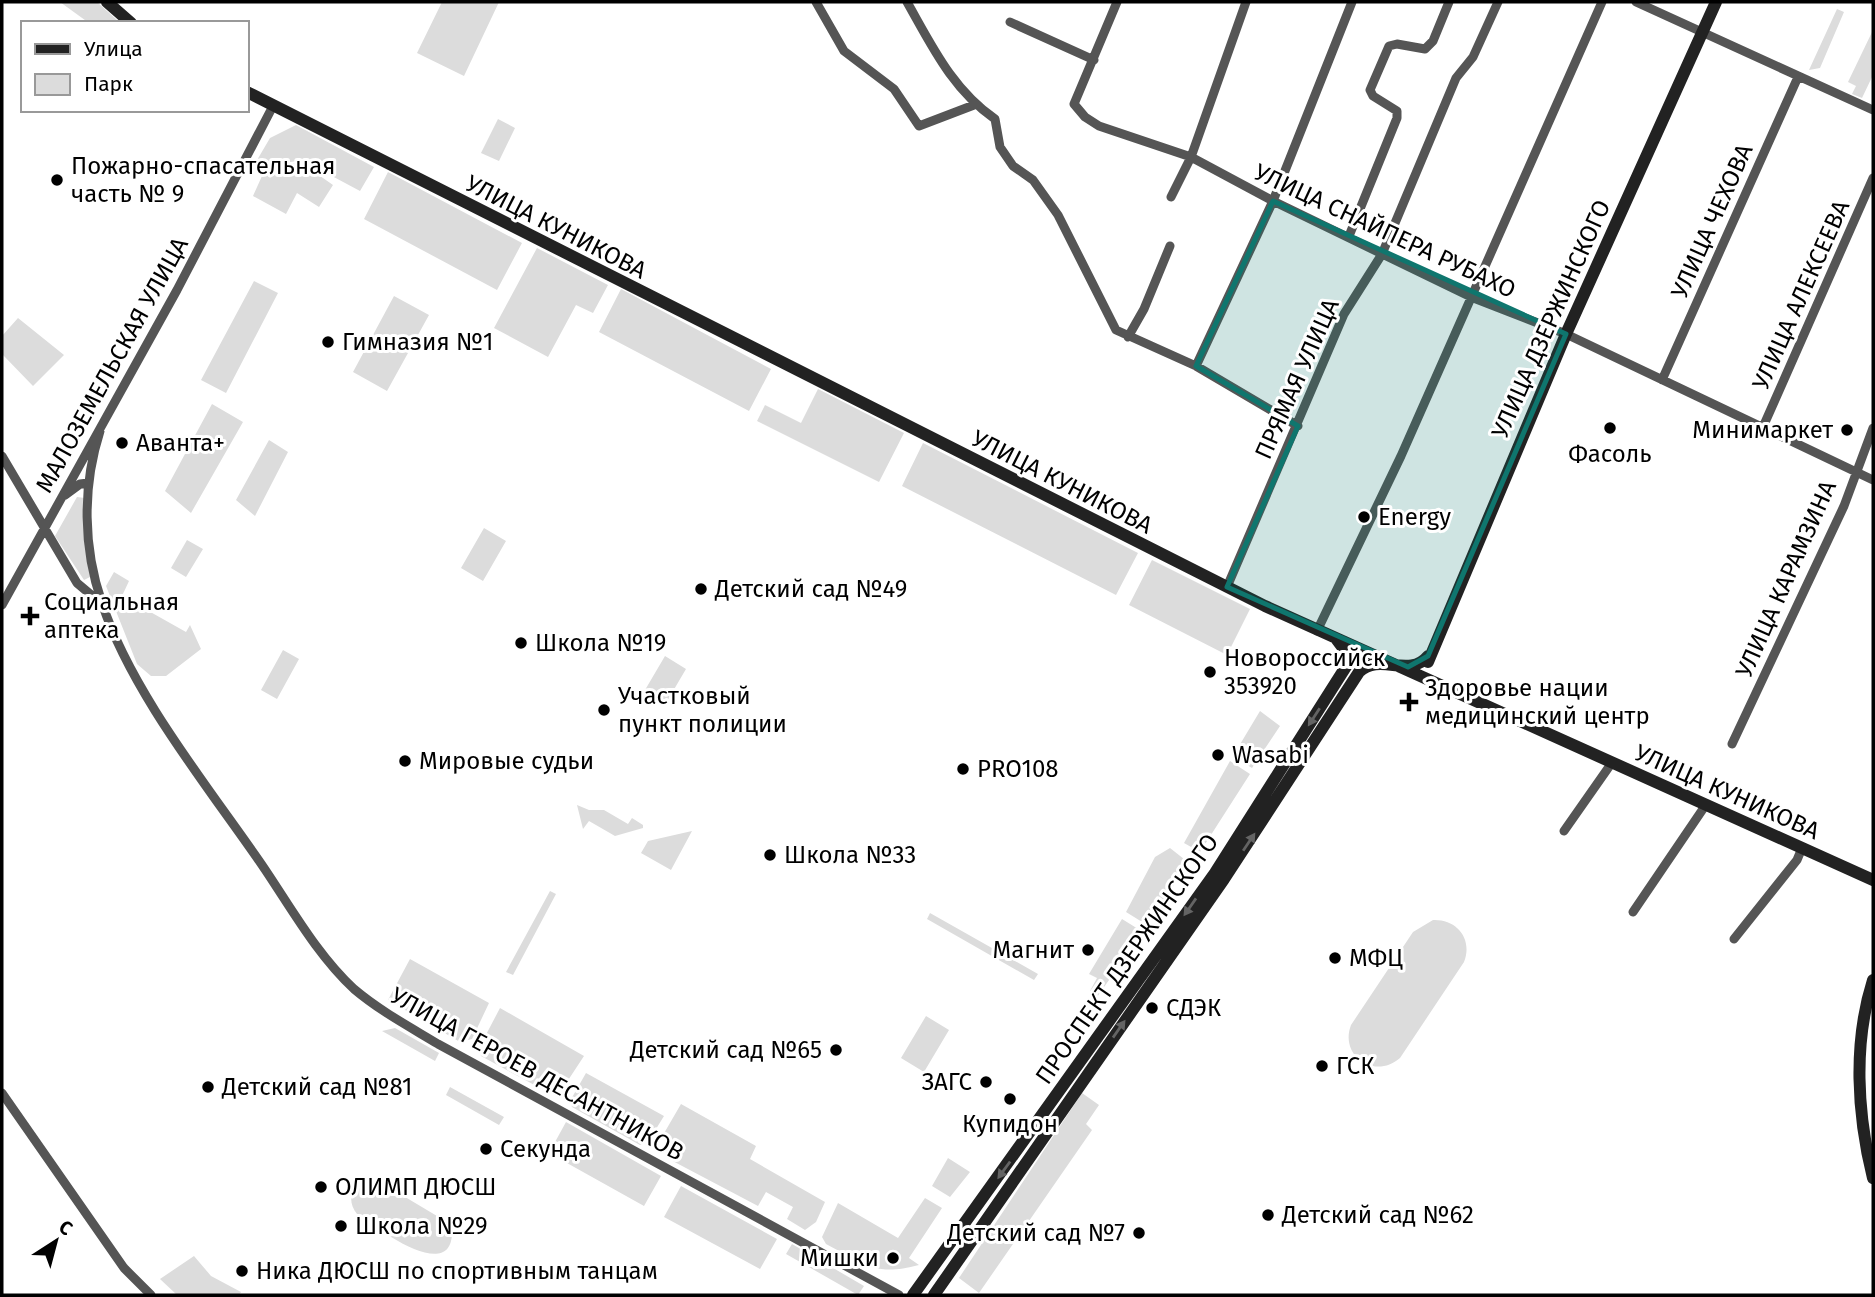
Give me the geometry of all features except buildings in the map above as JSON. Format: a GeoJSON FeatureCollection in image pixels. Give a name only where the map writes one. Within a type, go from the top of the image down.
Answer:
{"type":"FeatureCollection","features":[{"type":"Feature","properties":{"kind":"street"},"geometry":{"type":"LineString","coordinates":[[107,2],[129,21]]}},
{"type":"Feature","properties":{"kind":"street"},"geometry":{"type":"LineString","coordinates":[[816,2],[852,58],[894,89],[919,125],[934,122],[974,105]]}},
{"type":"Feature","properties":{"kind":"street"},"geometry":{"type":"LineString","coordinates":[[908,2],[952,81],[974,105],[995,119],[1000,147],[1013,166],[1033,180],[1058,215],[1116,330],[1196,366],[1298,426]]}},
{"type":"Feature","properties":{"kind":"street"},"geometry":{"type":"LineString","coordinates":[[1010,22],[1094,60],[1117,2]]}},
{"type":"Feature","properties":{"kind":"street"},"geometry":{"type":"LineString","coordinates":[[1171,197],[1191,157],[1245,2]]}},
{"type":"Feature","properties":{"kind":"street"},"geometry":{"type":"LineString","coordinates":[[1196,366],[1273,201],[1352,2]]}},
{"type":"Feature","properties":{"kind":"street"},"geometry":{"type":"LineString","coordinates":[[1349,236],[1397,118],[1397,111],[1393,106],[1373,96],[1370,89],[1389,46],[1396,44],[1425,49],[1433,41],[1449,2]]}},
{"type":"Feature","properties":{"kind":"street","name":"ПРЯМАЯ УЛИЦА"},"geometry":{"type":"LineString","coordinates":[[1227,587],[1344,314],[1382,254],[1457,78],[1473,57],[1498,2]]}},
{"type":"Feature","properties":{"kind":"street"},"geometry":{"type":"LineString","coordinates":[[1317,631],[1365,535],[1602,2]]}},
{"type":"Feature","properties":{"kind":"street"},"geometry":{"type":"LineString","coordinates":[[1636,2],[1873,110]]}},
{"type":"Feature","properties":{"kind":"street","name":"УЛИЦА ДЗЕРЖИНСКОГО"},"geometry":{"type":"LineString","coordinates":[[1428,656],[1566,334],[1716,2]]}},
{"type":"Feature","properties":{"kind":"street","name":"УЛИЦА СНАЙПЕРА РУБАХО"},"geometry":{"type":"LineString","coordinates":[[1094,60],[1074,104],[1085,117],[1099,126],[1191,157],[1273,201],[1471,297],[1566,334],[1873,480]]}},
{"type":"Feature","properties":{"kind":"street","name":"УЛИЦА ЧЕХОВА"},"geometry":{"type":"LineString","coordinates":[[1662,380],[1798,77]]}},
{"type":"Feature","properties":{"kind":"street","name":"УЛИЦА КУНИКОВА"},"geometry":{"type":"LineString","coordinates":[[248,93],[1317,631],[1873,880]]}},
{"type":"Feature","properties":{"kind":"street","name":"МАЛОЗЕМЕЛЬСКАЯ УЛИЦА"},"geometry":{"type":"LineString","coordinates":[[2,605],[56,504],[100,431],[273,106]]}},
{"type":"Feature","properties":{"kind":"street","name":"УЛИЦА АЛЕКСЕЕВА"},"geometry":{"type":"LineString","coordinates":[[1763,427],[1873,178]]}},
{"type":"Feature","properties":{"kind":"street"},"geometry":{"type":"LineString","coordinates":[[1128,337],[1144,309],[1170,246]]}},
{"type":"Feature","properties":{"kind":"street","name":"УЛИЦА КАРАМЗИНА"},"geometry":{"type":"LineString","coordinates":[[1732,744],[1844,506],[1873,428]]}},
{"type":"Feature","properties":{"kind":"street"},"geometry":{"type":"LineString","coordinates":[[100,431],[88,483],[89,543],[102,604]]}},
{"type":"Feature","properties":{"kind":"street","name":"УЛИЦА ГЕРОЕВ ДЕСАНТНИКОВ"},"geometry":{"type":"LineString","coordinates":[[2,456],[77,583],[102,604],[135,677],[148,697],[317,944],[353,988],[380,1009],[445,1048],[899,1295]]}},
{"type":"Feature","properties":{"kind":"street"},"geometry":{"type":"LineString","coordinates":[[56,504],[71,488],[88,483]]}},
{"type":"Feature","properties":{"kind":"street"},"geometry":{"type":"LineString","coordinates":[[1334,638],[1346,652],[1347,665]]}},
{"type":"Feature","properties":{"kind":"street"},"geometry":{"type":"LineString","coordinates":[[1359,672],[1362,652]]}},
{"type":"Feature","properties":{"kind":"street","name":"ПРОСПЕКТ ДЗЕРЖИНСКОГО"},"geometry":{"type":"LineString","coordinates":[[913,1295],[1219,876],[1347,665],[1362,652]]}},
{"type":"Feature","properties":{"kind":"street"},"geometry":{"type":"LineString","coordinates":[[1359,672],[1370,665],[1412,667],[1428,656]]}},
{"type":"Feature","properties":{"kind":"street"},"geometry":{"type":"LineString","coordinates":[[1428,656],[1427,669],[1439,686]]}},
{"type":"Feature","properties":{"kind":"street","name":"ПРОСПЕКТ ДЗЕРЖИНСКОГО"},"geometry":{"type":"LineString","coordinates":[[934,1295],[1359,672]]}},
{"type":"Feature","properties":{"kind":"street"},"geometry":{"type":"LineString","coordinates":[[1564,831],[1611,764]]}},
{"type":"Feature","properties":{"kind":"street"},"geometry":{"type":"LineString","coordinates":[[1633,912],[1705,806]]}},
{"type":"Feature","properties":{"kind":"street"},"geometry":{"type":"LineString","coordinates":[[1734,939],[1797,860],[1802,848]]}},
{"type":"Feature","properties":{"kind":"street"},"geometry":{"type":"LineString","coordinates":[[1873,980],[1862,1037],[1860,1090],[1864,1141],[1873,1178]]}},
{"type":"Feature","properties":{"kind":"street"},"geometry":{"type":"LineString","coordinates":[[2,1093],[124,1268],[151,1295]]}},
{"type":"Feature","properties":{"kind":"highlighted area"},"geometry":{"type":"Polygon","coordinates":[[[1273,201],[1566,334],[1428,656],[1408,667],[1227,587],[1298,426],[1196,366],[1273,201]]]}},
{"type":"Feature","properties":{"kind":"green space"},"geometry":{"type":"Polygon","coordinates":[[[60,2],[97,2],[117,20],[86,21],[60,2]]]}},
{"type":"Feature","properties":{"kind":"green space"},"geometry":{"type":"Polygon","coordinates":[[[442,2],[499,2],[464,76],[417,53],[442,2]]]}},
{"type":"Feature","properties":{"kind":"green space"},"geometry":{"type":"Polygon","coordinates":[[[1837,9],[1844,12],[1820,68],[1809,70],[1837,9]]]}},
{"type":"Feature","properties":{"kind":"green space"},"geometry":{"type":"Polygon","coordinates":[[[1873,30],[1873,75],[1862,98],[1852,94],[1856,86],[1848,82],[1873,30]]]}},
{"type":"Feature","properties":{"kind":"green space"},"geometry":{"type":"Polygon","coordinates":[[[498,119],[515,128],[499,161],[481,153],[498,119]]]}},
{"type":"Feature","properties":{"kind":"green space"},"geometry":{"type":"Polygon","coordinates":[[[296,125],[374,167],[360,191],[302,160],[285,163],[303,164],[333,185],[319,207],[297,193],[286,214],[253,196],[262,176],[278,164],[253,167],[270,138],[296,125]]]}},
{"type":"Feature","properties":{"kind":"green space"},"geometry":{"type":"Polygon","coordinates":[[[388,172],[522,243],[497,290],[364,219],[388,172]]]}},
{"type":"Feature","properties":{"kind":"green space"},"geometry":{"type":"Polygon","coordinates":[[[537,248],[608,285],[593,313],[576,305],[548,357],[494,328],[537,248]]]}},
{"type":"Feature","properties":{"kind":"green space"},"geometry":{"type":"Polygon","coordinates":[[[254,281],[278,293],[226,393],[201,380],[254,281]]]}},
{"type":"Feature","properties":{"kind":"green space"},"geometry":{"type":"Polygon","coordinates":[[[621,289],[771,369],[749,411],[599,332],[621,289]]]}},
{"type":"Feature","properties":{"kind":"green space"},"geometry":{"type":"Polygon","coordinates":[[[394,296],[429,315],[387,391],[353,372],[394,296]]]}},
{"type":"Feature","properties":{"kind":"green space"},"geometry":{"type":"Polygon","coordinates":[[[18,318],[64,355],[33,386],[2,354],[2,336],[18,318]]]}},
{"type":"Feature","properties":{"kind":"green space"},"geometry":{"type":"Polygon","coordinates":[[[818,389],[904,433],[879,482],[757,421],[765,405],[801,423],[818,389]]]}},
{"type":"Feature","properties":{"kind":"green space"},"geometry":{"type":"Polygon","coordinates":[[[212,404],[243,422],[191,513],[165,491],[212,404]]]}},
{"type":"Feature","properties":{"kind":"green space"},"geometry":{"type":"Polygon","coordinates":[[[269,440],[288,452],[255,516],[236,500],[269,440]]]}},
{"type":"Feature","properties":{"kind":"green space"},"geometry":{"type":"Polygon","coordinates":[[[923,443],[1138,553],[1116,595],[902,486],[923,443]]]}},
{"type":"Feature","properties":{"kind":"green space"},"geometry":{"type":"Polygon","coordinates":[[[77,497],[85,498],[90,577],[84,580],[55,536],[77,497]]]}},
{"type":"Feature","properties":{"kind":"green space"},"geometry":{"type":"Polygon","coordinates":[[[484,528],[506,541],[483,581],[461,568],[484,528]]]}},
{"type":"Feature","properties":{"kind":"green space"},"geometry":{"type":"Polygon","coordinates":[[[187,540],[203,549],[186,577],[171,568],[187,540]]]}},
{"type":"Feature","properties":{"kind":"green space"},"geometry":{"type":"Polygon","coordinates":[[[1152,560],[1250,609],[1227,655],[1129,605],[1152,560]]]}},
{"type":"Feature","properties":{"kind":"green space"},"geometry":{"type":"Polygon","coordinates":[[[114,572],[129,581],[122,596],[186,632],[190,625],[201,649],[166,676],[151,676],[137,664],[106,586],[114,572]]]}},
{"type":"Feature","properties":{"kind":"green space"},"geometry":{"type":"Polygon","coordinates":[[[283,650],[299,659],[277,699],[261,690],[283,650]]]}},
{"type":"Feature","properties":{"kind":"green space"},"geometry":{"type":"Polygon","coordinates":[[[665,656],[686,669],[666,703],[645,690],[665,656]]]}},
{"type":"Feature","properties":{"kind":"green space"},"geometry":{"type":"Polygon","coordinates":[[[1260,711],[1280,726],[1252,768],[1233,756],[1260,711]]]}},
{"type":"Feature","properties":{"kind":"green space"},"geometry":{"type":"Polygon","coordinates":[[[1230,761],[1250,774],[1200,852],[1184,843],[1230,761]]]}},
{"type":"Feature","properties":{"kind":"green space"},"geometry":{"type":"Polygon","coordinates":[[[577,805],[589,810],[604,810],[628,824],[632,818],[643,825],[643,828],[615,836],[589,821],[583,829],[577,805]]]}},
{"type":"Feature","properties":{"kind":"green space"},"geometry":{"type":"Polygon","coordinates":[[[692,831],[671,870],[641,853],[648,841],[692,831]]]}},
{"type":"Feature","properties":{"kind":"green space"},"geometry":{"type":"Polygon","coordinates":[[[1170,848],[1189,863],[1147,925],[1126,912],[1155,857],[1170,848]]]}},
{"type":"Feature","properties":{"kind":"green space"},"geometry":{"type":"Polygon","coordinates":[[[550,891],[556,894],[513,975],[506,972],[550,891]]]}},
{"type":"Feature","properties":{"kind":"green space"},"geometry":{"type":"Polygon","coordinates":[[[930,913],[1038,974],[1034,980],[927,919],[930,913]]]}},
{"type":"Feature","properties":{"kind":"green space"},"geometry":{"type":"Polygon","coordinates":[[[1122,919],[1143,932],[1097,997],[1090,991],[1097,978],[1089,974],[1122,919]]]}},
{"type":"Feature","properties":{"kind":"green space"},"geometry":{"type":"Polygon","coordinates":[[[1433,920],[1449,923],[1461,932],[1466,946],[1464,962],[1400,1058],[1390,1064],[1370,1065],[1355,1055],[1350,1046],[1351,1025],[1413,932],[1433,920]]]}},
{"type":"Feature","properties":{"kind":"green space"},"geometry":{"type":"Polygon","coordinates":[[[410,959],[489,1003],[472,1039],[460,1042],[388,1000],[410,959]]]}},
{"type":"Feature","properties":{"kind":"green space"},"geometry":{"type":"Polygon","coordinates":[[[500,1008],[584,1056],[559,1094],[551,1094],[481,1056],[479,1048],[500,1008]]]}},
{"type":"Feature","properties":{"kind":"green space"},"geometry":{"type":"Polygon","coordinates":[[[926,1016],[949,1030],[924,1072],[901,1058],[926,1016]]]}},
{"type":"Feature","properties":{"kind":"green space"},"geometry":{"type":"Polygon","coordinates":[[[395,1028],[439,1053],[435,1061],[382,1031],[395,1028]]]}},
{"type":"Feature","properties":{"kind":"green space"},"geometry":{"type":"Polygon","coordinates":[[[586,1073],[664,1116],[648,1142],[640,1145],[572,1107],[570,1101],[586,1073]]]}},
{"type":"Feature","properties":{"kind":"green space"},"geometry":{"type":"Polygon","coordinates":[[[450,1087],[504,1117],[499,1125],[446,1095],[450,1087]]]}},
{"type":"Feature","properties":{"kind":"green space"},"geometry":{"type":"Polygon","coordinates":[[[1082,1093],[1099,1105],[1086,1124],[1092,1130],[979,1293],[959,1278],[1082,1093]]]}},
{"type":"Feature","properties":{"kind":"green space"},"geometry":{"type":"Polygon","coordinates":[[[681,1104],[756,1146],[750,1159],[825,1202],[816,1222],[805,1230],[787,1219],[793,1207],[766,1192],[758,1206],[667,1158],[663,1135],[681,1104]]]}},
{"type":"Feature","properties":{"kind":"green space"},"geometry":{"type":"Polygon","coordinates":[[[566,1122],[661,1176],[644,1206],[549,1153],[566,1122]]]}},
{"type":"Feature","properties":{"kind":"green space"},"geometry":{"type":"Polygon","coordinates":[[[948,1158],[970,1172],[950,1197],[932,1186],[948,1158]]]}},
{"type":"Feature","properties":{"kind":"green space"},"geometry":{"type":"Polygon","coordinates":[[[369,1180],[380,1182],[442,1219],[452,1233],[448,1247],[439,1253],[426,1253],[379,1230],[357,1214],[352,1203],[352,1194],[358,1185],[369,1180]]]}},
{"type":"Feature","properties":{"kind":"green space"},"geometry":{"type":"Polygon","coordinates":[[[681,1186],[777,1239],[760,1269],[664,1217],[681,1186]]]}},
{"type":"Feature","properties":{"kind":"green space"},"geometry":{"type":"Polygon","coordinates":[[[925,1198],[942,1208],[909,1258],[919,1265],[891,1270],[880,1269],[861,1263],[826,1244],[822,1237],[838,1203],[898,1238],[925,1198]]]}},
{"type":"Feature","properties":{"kind":"green space"},"geometry":{"type":"Polygon","coordinates":[[[792,1244],[864,1286],[858,1295],[786,1254],[792,1244]]]}},
{"type":"Feature","properties":{"kind":"green space"},"geometry":{"type":"Polygon","coordinates":[[[194,1256],[211,1276],[241,1292],[239,1295],[177,1295],[160,1279],[194,1256]]]}},
{"type":"Feature","properties":{"kind":"place","name":"Пожарно-спасательная часть № 9"},"geometry":{"type":"Point","coordinates":[57,180]}},
{"type":"Feature","properties":{"kind":"place","name":"Гимназия №1"},"geometry":{"type":"Point","coordinates":[328,342]}},
{"type":"Feature","properties":{"kind":"place","name":"Фасоль"},"geometry":{"type":"Point","coordinates":[1610,428]}},
{"type":"Feature","properties":{"kind":"place","name":"Минимаркет"},"geometry":{"type":"Point","coordinates":[1847,430]}},
{"type":"Feature","properties":{"kind":"place","name":"Аванта+"},"geometry":{"type":"Point","coordinates":[122,443]}},
{"type":"Feature","properties":{"kind":"place","name":"Energy"},"geometry":{"type":"Point","coordinates":[1364,517]}},
{"type":"Feature","properties":{"kind":"place","name":"Детский сад №49"},"geometry":{"type":"Point","coordinates":[701,589]}},
{"type":"Feature","properties":{"kind":"place","name":"Социальная аптека"},"geometry":{"type":"Point","coordinates":[30,616]}},
{"type":"Feature","properties":{"kind":"place","name":"Школа №19"},"geometry":{"type":"Point","coordinates":[521,643]}},
{"type":"Feature","properties":{"kind":"place","name":"Новороссийск 353920"},"geometry":{"type":"Point","coordinates":[1210,672]}},
{"type":"Feature","properties":{"kind":"place","name":"Здоровье нации медицинский центр"},"geometry":{"type":"Point","coordinates":[1409,702]}},
{"type":"Feature","properties":{"kind":"place","name":"Участковый пункт полиции"},"geometry":{"type":"Point","coordinates":[604,710]}},
{"type":"Feature","properties":{"kind":"place","name":"Wasabi"},"geometry":{"type":"Point","coordinates":[1218,755]}},
{"type":"Feature","properties":{"kind":"place","name":"Мировые судьи"},"geometry":{"type":"Point","coordinates":[405,761]}},
{"type":"Feature","properties":{"kind":"place","name":"PRO108"},"geometry":{"type":"Point","coordinates":[963,769]}},
{"type":"Feature","properties":{"kind":"place","name":"Школа №33"},"geometry":{"type":"Point","coordinates":[770,855]}},
{"type":"Feature","properties":{"kind":"place","name":"Магнит"},"geometry":{"type":"Point","coordinates":[1088,950]}},
{"type":"Feature","properties":{"kind":"place","name":"МФЦ"},"geometry":{"type":"Point","coordinates":[1335,958]}},
{"type":"Feature","properties":{"kind":"place","name":"СДЭК"},"geometry":{"type":"Point","coordinates":[1152,1008]}},
{"type":"Feature","properties":{"kind":"place","name":"Детский сад №65"},"geometry":{"type":"Point","coordinates":[836,1050]}},
{"type":"Feature","properties":{"kind":"place","name":"ГСК"},"geometry":{"type":"Point","coordinates":[1322,1066]}},
{"type":"Feature","properties":{"kind":"place","name":"ЗАГС"},"geometry":{"type":"Point","coordinates":[986,1082]}},
{"type":"Feature","properties":{"kind":"place","name":"Детский сад №81"},"geometry":{"type":"Point","coordinates":[208,1087]}},
{"type":"Feature","properties":{"kind":"place","name":"Купидон"},"geometry":{"type":"Point","coordinates":[1010,1099]}},
{"type":"Feature","properties":{"kind":"place","name":"Секунда"},"geometry":{"type":"Point","coordinates":[486,1149]}},
{"type":"Feature","properties":{"kind":"place","name":"ОЛИМП ДЮСШ"},"geometry":{"type":"Point","coordinates":[321,1187]}},
{"type":"Feature","properties":{"kind":"place","name":"Детский сад №62"},"geometry":{"type":"Point","coordinates":[1268,1215]}},
{"type":"Feature","properties":{"kind":"place","name":"Школа №29"},"geometry":{"type":"Point","coordinates":[341,1226]}},
{"type":"Feature","properties":{"kind":"place","name":"Детский сад №7"},"geometry":{"type":"Point","coordinates":[1139,1233]}},
{"type":"Feature","properties":{"kind":"place","name":"Мишки"},"geometry":{"type":"Point","coordinates":[893,1258]}},
{"type":"Feature","properties":{"kind":"place","name":"Ника ДЮСШ по спортивным танцам"},"geometry":{"type":"Point","coordinates":[242,1271]}}]}
